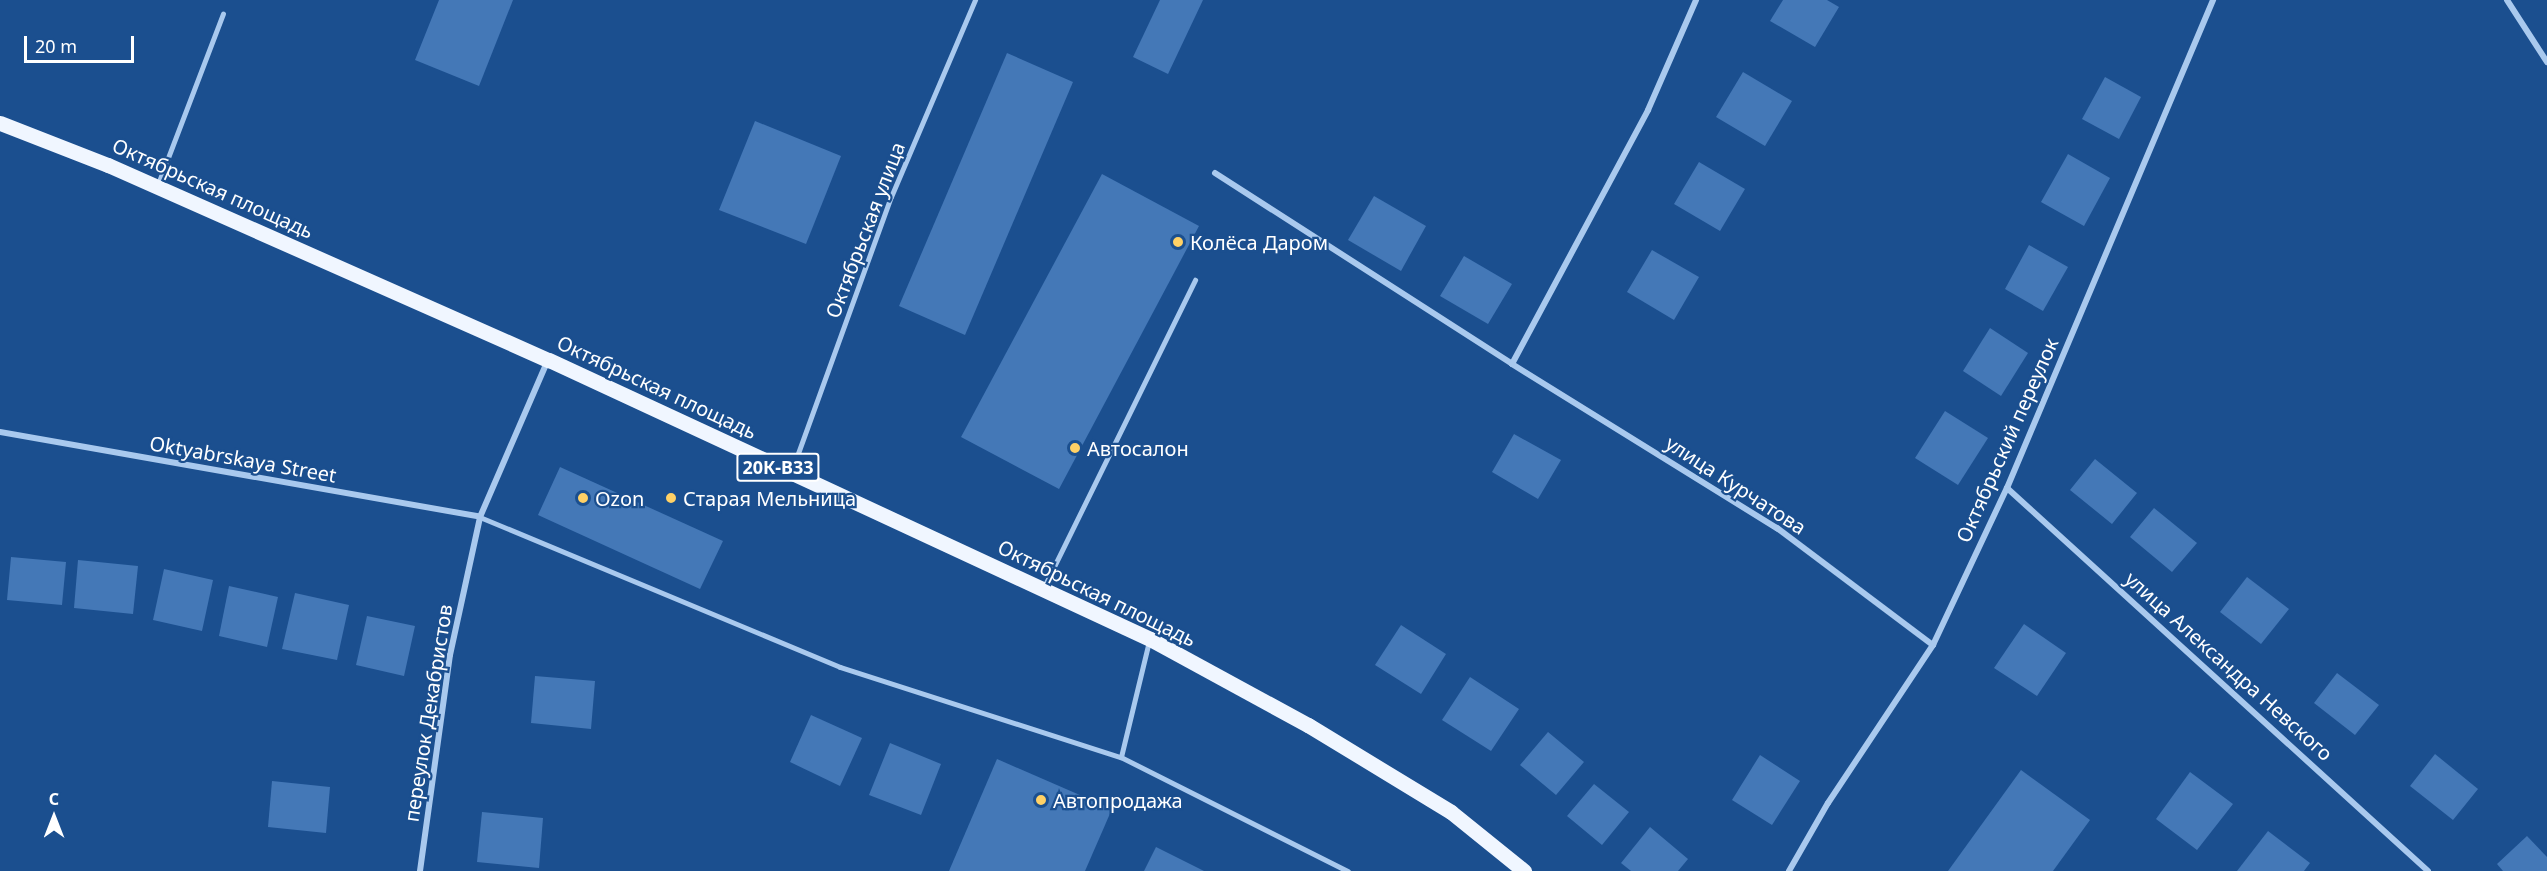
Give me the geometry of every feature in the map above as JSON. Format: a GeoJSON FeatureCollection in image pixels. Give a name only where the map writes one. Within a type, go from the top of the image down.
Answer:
{"type":"FeatureCollection","features":[{"type":"Feature","properties":{"kind":"main road","name":"Октябрьская площадь"},"geometry":{"type":"LineString","coordinates":[[0,123],[157,187],[549,360],[1150,639],[1308,725],[1451,812],[1524,871]]}},
{"type":"Feature","properties":{"kind":"street"},"geometry":{"type":"LineString","coordinates":[[1512,364],[1648,110],[1696,0]]}},
{"type":"Feature","properties":{"kind":"street","name":"Октябрьский переулок"},"geometry":{"type":"LineString","coordinates":[[1789,871],[1828,803],[1933,645],[2007,488],[2212,0]]}},
{"type":"Feature","properties":{"kind":"street"},"geometry":{"type":"LineString","coordinates":[[2507,0],[2547,62]]}},
{"type":"Feature","properties":{"kind":"street","name":"улица Курчатова"},"geometry":{"type":"LineString","coordinates":[[1215,173],[1512,364],[1777,528],[1933,645]]}},
{"type":"Feature","properties":{"kind":"street","name":"переулок Декабристов"},"geometry":{"type":"LineString","coordinates":[[420,871],[450,655],[480,517],[549,360]]}},
{"type":"Feature","properties":{"kind":"street","name":"Oktyabrskaya Street"},"geometry":{"type":"LineString","coordinates":[[0,432],[480,517]]}},
{"type":"Feature","properties":{"kind":"street","name":"улица Александра Невского"},"geometry":{"type":"LineString","coordinates":[[2007,488],[2428,871]]}},
{"type":"Feature","properties":{"kind":"lane","name":"Октябрьская улица"},"geometry":{"type":"LineString","coordinates":[[792,473],[891,197],[975,0]]}},
{"type":"Feature","properties":{"kind":"lane"},"geometry":{"type":"LineString","coordinates":[[157,187],[223,14]]}},
{"type":"Feature","properties":{"kind":"lane"},"geometry":{"type":"LineString","coordinates":[[1043,589],[1195,280]]}},
{"type":"Feature","properties":{"kind":"lane"},"geometry":{"type":"LineString","coordinates":[[480,517],[840,667],[1120,757],[1348,871]]}},
{"type":"Feature","properties":{"kind":"lane"},"geometry":{"type":"LineString","coordinates":[[1120,757],[1150,639]]}},
{"type":"Feature","properties":{"kind":"building"},"geometry":{"type":"Polygon","coordinates":[[[439,0],[513,0],[479,86],[415,60],[439,0]]]}},
{"type":"Feature","properties":{"kind":"building"},"geometry":{"type":"Polygon","coordinates":[[[1160,0],[1203,0],[1168,74],[1133,57],[1160,0]]]}},
{"type":"Feature","properties":{"kind":"building"},"geometry":{"type":"Polygon","coordinates":[[[1783,0],[1827,0],[1839,7],[1815,47],[1770,21],[1783,0]]]}},
{"type":"Feature","properties":{"kind":"building"},"geometry":{"type":"Polygon","coordinates":[[[1007,53],[1073,82],[965,335],[899,306],[1007,53]]]}},
{"type":"Feature","properties":{"kind":"building"},"geometry":{"type":"Polygon","coordinates":[[[1743,72],[1792,101],[1765,146],[1716,117],[1743,72]]]}},
{"type":"Feature","properties":{"kind":"building"},"geometry":{"type":"Polygon","coordinates":[[[2105,77],[2141,97],[2119,139],[2082,119],[2105,77]]]}},
{"type":"Feature","properties":{"kind":"building"},"geometry":{"type":"Polygon","coordinates":[[[755,121],[841,156],[806,244],[719,210],[755,121]]]}},
{"type":"Feature","properties":{"kind":"building"},"geometry":{"type":"Polygon","coordinates":[[[2068,154],[2110,178],[2084,226],[2041,202],[2068,154]]]}},
{"type":"Feature","properties":{"kind":"building"},"geometry":{"type":"Polygon","coordinates":[[[1699,162],[1745,189],[1720,231],[1674,204],[1699,162]]]}},
{"type":"Feature","properties":{"kind":"building"},"geometry":{"type":"Polygon","coordinates":[[[1102,174],[1199,226],[1059,489],[961,437],[1102,174]]]}},
{"type":"Feature","properties":{"kind":"building"},"geometry":{"type":"Polygon","coordinates":[[[1374,196],[1426,226],[1401,271],[1348,240],[1374,196]]]}},
{"type":"Feature","properties":{"kind":"building"},"geometry":{"type":"Polygon","coordinates":[[[2029,245],[2068,267],[2043,311],[2005,289],[2029,245]]]}},
{"type":"Feature","properties":{"kind":"building"},"geometry":{"type":"Polygon","coordinates":[[[1652,250],[1699,277],[1674,320],[1627,292],[1652,250]]]}},
{"type":"Feature","properties":{"kind":"building"},"geometry":{"type":"Polygon","coordinates":[[[1464,256],[1512,284],[1488,324],[1440,296],[1464,256]]]}},
{"type":"Feature","properties":{"kind":"building"},"geometry":{"type":"Polygon","coordinates":[[[1990,328],[2028,353],[2001,396],[1963,371],[1990,328]]]}},
{"type":"Feature","properties":{"kind":"building"},"geometry":{"type":"Polygon","coordinates":[[[1945,411],[1988,438],[1958,485],[1915,458],[1945,411]]]}},
{"type":"Feature","properties":{"kind":"building"},"geometry":{"type":"Polygon","coordinates":[[[1514,434],[1561,460],[1538,499],[1492,472],[1514,434]]]}},
{"type":"Feature","properties":{"kind":"building"},"geometry":{"type":"Polygon","coordinates":[[[2095,459],[2137,493],[2112,524],[2070,490],[2095,459]]]}},
{"type":"Feature","properties":{"kind":"building"},"geometry":{"type":"Polygon","coordinates":[[[560,467],[723,541],[700,589],[538,515],[560,467]]]}},
{"type":"Feature","properties":{"kind":"building"},"geometry":{"type":"Polygon","coordinates":[[[2154,508],[2197,543],[2172,572],[2130,537],[2154,508]]]}},
{"type":"Feature","properties":{"kind":"building"},"geometry":{"type":"Polygon","coordinates":[[[11,557],[66,562],[62,605],[7,600],[11,557]]]}},
{"type":"Feature","properties":{"kind":"building"},"geometry":{"type":"Polygon","coordinates":[[[78,560],[138,566],[133,614],[74,608],[78,560]]]}},
{"type":"Feature","properties":{"kind":"building"},"geometry":{"type":"Polygon","coordinates":[[[164,569],[213,580],[202,631],[153,620],[164,569]]]}},
{"type":"Feature","properties":{"kind":"building"},"geometry":{"type":"Polygon","coordinates":[[[2247,577],[2289,609],[2261,644],[2220,612],[2247,577]]]}},
{"type":"Feature","properties":{"kind":"building"},"geometry":{"type":"Polygon","coordinates":[[[229,586],[278,597],[267,647],[219,636],[229,586]]]}},
{"type":"Feature","properties":{"kind":"building"},"geometry":{"type":"Polygon","coordinates":[[[295,593],[349,605],[337,660],[282,649],[295,593]]]}},
{"type":"Feature","properties":{"kind":"building"},"geometry":{"type":"Polygon","coordinates":[[[367,616],[415,626],[404,676],[356,665],[367,616]]]}},
{"type":"Feature","properties":{"kind":"building"},"geometry":{"type":"Polygon","coordinates":[[[2024,624],[2066,653],[2037,696],[1994,668],[2024,624]]]}},
{"type":"Feature","properties":{"kind":"building"},"geometry":{"type":"Polygon","coordinates":[[[1401,625],[1446,654],[1421,694],[1375,665],[1401,625]]]}},
{"type":"Feature","properties":{"kind":"building"},"geometry":{"type":"Polygon","coordinates":[[[2337,673],[2379,705],[2355,735],[2314,703],[2337,673]]]}},
{"type":"Feature","properties":{"kind":"building"},"geometry":{"type":"Polygon","coordinates":[[[535,676],[595,681],[591,729],[531,723],[535,676]]]}},
{"type":"Feature","properties":{"kind":"building"},"geometry":{"type":"Polygon","coordinates":[[[1470,677],[1519,709],[1491,751],[1442,720],[1470,677]]]}},
{"type":"Feature","properties":{"kind":"building"},"geometry":{"type":"Polygon","coordinates":[[[811,715],[862,738],[840,786],[790,762],[811,715]]]}},
{"type":"Feature","properties":{"kind":"building"},"geometry":{"type":"Polygon","coordinates":[[[1548,732],[1584,762],[1556,795],[1520,765],[1548,732]]]}},
{"type":"Feature","properties":{"kind":"building"},"geometry":{"type":"Polygon","coordinates":[[[890,743],[941,764],[921,815],[869,795],[890,743]]]}},
{"type":"Feature","properties":{"kind":"building"},"geometry":{"type":"Polygon","coordinates":[[[2435,754],[2478,789],[2453,820],[2410,786],[2435,754]]]}},
{"type":"Feature","properties":{"kind":"building"},"geometry":{"type":"Polygon","coordinates":[[[1760,755],[1800,781],[1772,825],[1732,800],[1760,755]]]}},
{"type":"Feature","properties":{"kind":"building"},"geometry":{"type":"Polygon","coordinates":[[[997,759],[1112,809],[1085,871],[949,871],[997,759]]]}},
{"type":"Feature","properties":{"kind":"building"},"geometry":{"type":"Polygon","coordinates":[[[2021,770],[2090,820],[2053,871],[1948,871],[2021,770]]]}},
{"type":"Feature","properties":{"kind":"building"},"geometry":{"type":"Polygon","coordinates":[[[2190,772],[2233,804],[2197,850],[2156,819],[2190,772]]]}},
{"type":"Feature","properties":{"kind":"building"},"geometry":{"type":"Polygon","coordinates":[[[272,781],[330,787],[326,833],[268,827],[272,781]]]}},
{"type":"Feature","properties":{"kind":"building"},"geometry":{"type":"Polygon","coordinates":[[[1594,784],[1629,812],[1602,845],[1567,816],[1594,784]]]}},
{"type":"Feature","properties":{"kind":"building"},"geometry":{"type":"Polygon","coordinates":[[[482,812],[543,818],[539,868],[477,862],[482,812]]]}},
{"type":"Feature","properties":{"kind":"building"},"geometry":{"type":"Polygon","coordinates":[[[1650,827],[1688,859],[1678,871],[1631,871],[1621,863],[1650,827]]]}},
{"type":"Feature","properties":{"kind":"building"},"geometry":{"type":"Polygon","coordinates":[[[2268,831],[2310,863],[2304,871],[2237,871],[2268,831]]]}},
{"type":"Feature","properties":{"kind":"building"},"geometry":{"type":"Polygon","coordinates":[[[2527,836],[2547,857],[2547,871],[2503,871],[2497,864],[2527,836]]]}},
{"type":"Feature","properties":{"kind":"building"},"geometry":{"type":"Polygon","coordinates":[[[1156,847],[1204,871],[1144,871],[1156,847]]]}},
{"type":"Feature","properties":{"kind":"place","name":"Колёса Даром"},"geometry":{"type":"Point","coordinates":[1178,242]}},
{"type":"Feature","properties":{"kind":"place","name":"Автосалон"},"geometry":{"type":"Point","coordinates":[1075,448]}},
{"type":"Feature","properties":{"kind":"place","name":"Ozon"},"geometry":{"type":"Point","coordinates":[583,498]}},
{"type":"Feature","properties":{"kind":"place","name":"Старая Мельница"},"geometry":{"type":"Point","coordinates":[671,498]}},
{"type":"Feature","properties":{"kind":"place","name":"Автопродажа"},"geometry":{"type":"Point","coordinates":[1041,800]}}]}
